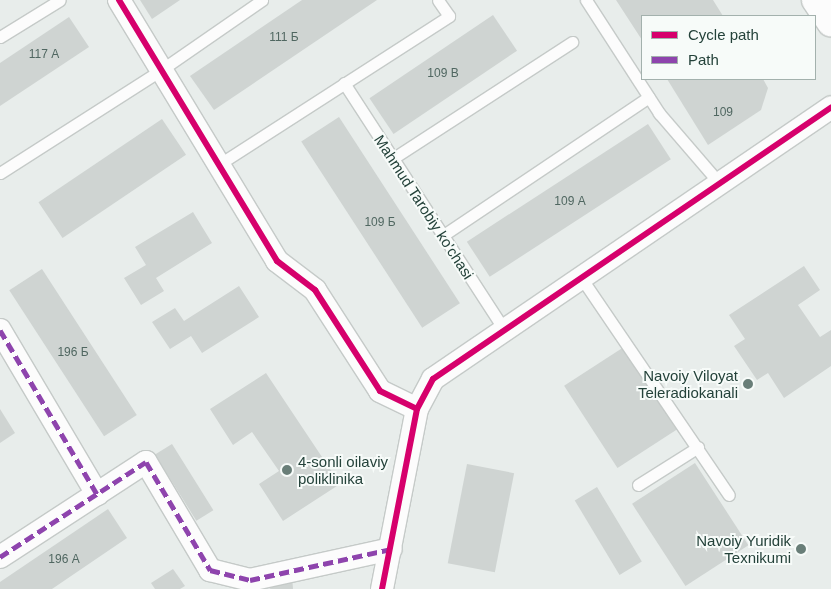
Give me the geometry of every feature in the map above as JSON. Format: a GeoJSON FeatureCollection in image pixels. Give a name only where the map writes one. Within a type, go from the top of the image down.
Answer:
{"type":"FeatureCollection","features":[{"type":"Feature","properties":{"kind":"main road"},"geometry":{"type":"LineString","coordinates":[[816,0],[831,22]]}},
{"type":"Feature","properties":{"kind":"street"},"geometry":{"type":"LineString","coordinates":[[119,0],[276,261],[315,290],[380,391],[417,409]]}},
{"type":"Feature","properties":{"kind":"street"},"geometry":{"type":"LineString","coordinates":[[382,589],[417,409],[433,379],[721,185],[831,108]]}},
{"type":"Feature","properties":{"kind":"street"},"geometry":{"type":"LineString","coordinates":[[0,330],[98,494]]}},
{"type":"Feature","properties":{"kind":"street"},"geometry":{"type":"LineString","coordinates":[[0,556],[146,462],[210,570],[243,584],[391,549]]}},
{"type":"Feature","properties":{"kind":"lane"},"geometry":{"type":"LineString","coordinates":[[0,37],[60,0]]}},
{"type":"Feature","properties":{"kind":"lane"},"geometry":{"type":"LineString","coordinates":[[1,170],[161,70],[262,0]]}},
{"type":"Feature","properties":{"kind":"lane"},"geometry":{"type":"LineString","coordinates":[[218,165],[449,16],[438,0]]}},
{"type":"Feature","properties":{"kind":"lane"},"geometry":{"type":"LineString","coordinates":[[586,0],[649,97],[721,185]]}},
{"type":"Feature","properties":{"kind":"lane"},"geometry":{"type":"LineString","coordinates":[[392,159],[572,42]]}},
{"type":"Feature","properties":{"kind":"lane","name":"Mahmud Tarobiy ko'chasi"},"geometry":{"type":"LineString","coordinates":[[344,83],[505,331]]}},
{"type":"Feature","properties":{"kind":"lane"},"geometry":{"type":"LineString","coordinates":[[442,236],[649,97]]}},
{"type":"Feature","properties":{"kind":"lane"},"geometry":{"type":"LineString","coordinates":[[582,279],[729,495]]}},
{"type":"Feature","properties":{"kind":"lane"},"geometry":{"type":"LineString","coordinates":[[638,484],[698,447]]}},
{"type":"Feature","properties":{"kind":"building"},"geometry":{"type":"Polygon","coordinates":[[[140,0],[180,0],[152,19],[140,0]]]}},
{"type":"Feature","properties":{"kind":"building"},"geometry":{"type":"Polygon","coordinates":[[[302,0],[377,0],[214,110],[190,76],[302,0]]]}},
{"type":"Feature","properties":{"kind":"building"},"geometry":{"type":"Polygon","coordinates":[[[616,0],[713,0],[722,15],[641,15],[641,38],[616,0]]]}},
{"type":"Feature","properties":{"kind":"building"},"geometry":{"type":"Polygon","coordinates":[[[493,15],[517,51],[394,134],[369,98],[493,15]]]}},
{"type":"Feature","properties":{"kind":"building"},"geometry":{"type":"Polygon","coordinates":[[[69,17],[89,47],[0,106],[0,63],[69,17]]]}},
{"type":"Feature","properties":{"kind":"building"},"geometry":{"type":"Polygon","coordinates":[[[668,80],[764,80],[768,88],[761,110],[708,145],[668,80]]]}},
{"type":"Feature","properties":{"kind":"building"},"geometry":{"type":"Polygon","coordinates":[[[339,117],[460,303],[422,328],[301,142],[339,117]]]}},
{"type":"Feature","properties":{"kind":"building"},"geometry":{"type":"Polygon","coordinates":[[[162,119],[186,155],[63,238],[38,202],[162,119]]]}},
{"type":"Feature","properties":{"kind":"building"},"geometry":{"type":"Polygon","coordinates":[[[648,124],[671,159],[490,277],[467,242],[648,124]]]}},
{"type":"Feature","properties":{"kind":"building"},"geometry":{"type":"Polygon","coordinates":[[[193,212],[212,243],[156,278],[164,291],[141,305],[124,278],[146,265],[135,247],[193,212]]]}},
{"type":"Feature","properties":{"kind":"building"},"geometry":{"type":"Polygon","coordinates":[[[804,266],[820,290],[798,305],[820,337],[831,330],[831,366],[784,398],[768,373],[757,380],[734,346],[745,339],[729,315],[804,266]]]}},
{"type":"Feature","properties":{"kind":"building"},"geometry":{"type":"Polygon","coordinates":[[[42,269],[137,415],[104,436],[9,290],[42,269]]]}},
{"type":"Feature","properties":{"kind":"building"},"geometry":{"type":"Polygon","coordinates":[[[239,286],[259,317],[202,353],[191,336],[170,349],[152,322],[175,308],[184,321],[239,286]]]}},
{"type":"Feature","properties":{"kind":"building"},"geometry":{"type":"Polygon","coordinates":[[[627,345],[680,427],[617,468],[564,386],[627,345]]]}},
{"type":"Feature","properties":{"kind":"building"},"geometry":{"type":"Polygon","coordinates":[[[266,373],[340,484],[283,521],[259,484],[279,471],[252,432],[233,445],[210,409],[266,373]]]}},
{"type":"Feature","properties":{"kind":"building"},"geometry":{"type":"Polygon","coordinates":[[[0,409],[15,433],[0,443],[0,409]]]}},
{"type":"Feature","properties":{"kind":"building"},"geometry":{"type":"Polygon","coordinates":[[[172,444],[213,510],[196,521],[155,455],[172,444]]]}},
{"type":"Feature","properties":{"kind":"building"},"geometry":{"type":"Polygon","coordinates":[[[695,463],[748,545],[685,586],[632,504],[695,463]]]}},
{"type":"Feature","properties":{"kind":"building"},"geometry":{"type":"Polygon","coordinates":[[[467,464],[514,473],[495,572],[448,563],[467,464]]]}},
{"type":"Feature","properties":{"kind":"building"},"geometry":{"type":"Polygon","coordinates":[[[597,487],[642,562],[620,575],[575,500],[597,487]]]}},
{"type":"Feature","properties":{"kind":"building"},"geometry":{"type":"Polygon","coordinates":[[[108,509],[127,538],[52,589],[0,589],[0,582],[108,509]]]}},
{"type":"Feature","properties":{"kind":"building"},"geometry":{"type":"Polygon","coordinates":[[[173,569],[185,586],[180,589],[155,589],[151,583],[173,569]]]}},
{"type":"Feature","properties":{"kind":"building"},"geometry":{"type":"Polygon","coordinates":[[[292,575],[293,589],[269,589],[292,575]]]}},
{"type":"Feature","properties":{"kind":"marked path"},"geometry":{"type":"LineString","coordinates":[[0,330],[97,494]]}},
{"type":"Feature","properties":{"kind":"marked path"},"geometry":{"type":"LineString","coordinates":[[0,557],[146,462],[210,570],[250,580],[391,549]]}},
{"type":"Feature","properties":{"kind":"cycle path"},"geometry":{"type":"LineString","coordinates":[[119,0],[277,261],[315,290],[380,391],[417,409]]}},
{"type":"Feature","properties":{"kind":"cycle path"},"geometry":{"type":"LineString","coordinates":[[382,589],[417,409],[433,379],[831,108]]}},
{"type":"Feature","properties":{"kind":"place","name":"Navoiy Viloyat Teleradiokanali"},"geometry":{"type":"Point","coordinates":[748,384]}},
{"type":"Feature","properties":{"kind":"place","name":"4-sonli oilaviy poliklinika"},"geometry":{"type":"Point","coordinates":[287,470]}},
{"type":"Feature","properties":{"kind":"place","name":"Navoiy Yuridik Texnikumi"},"geometry":{"type":"Point","coordinates":[801,549]}}]}
